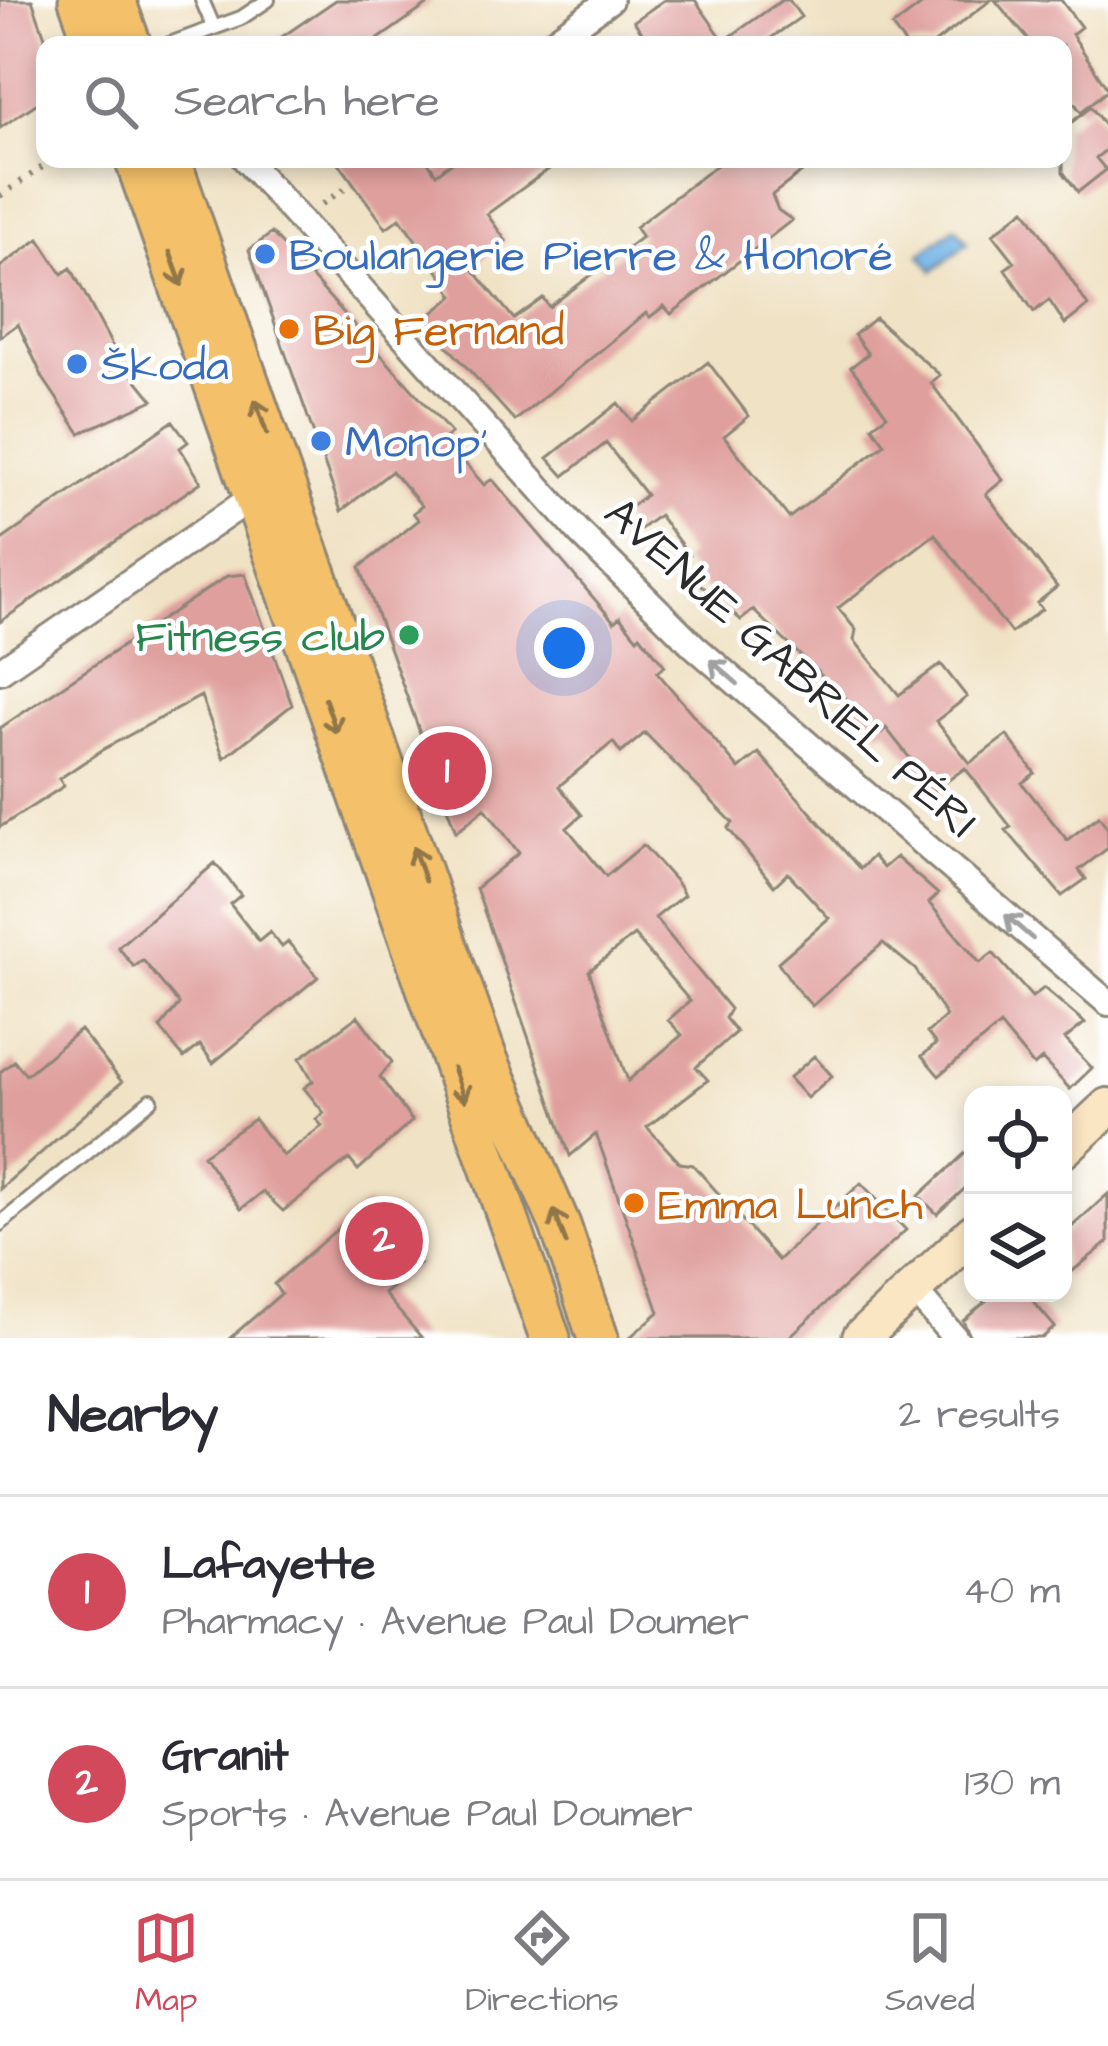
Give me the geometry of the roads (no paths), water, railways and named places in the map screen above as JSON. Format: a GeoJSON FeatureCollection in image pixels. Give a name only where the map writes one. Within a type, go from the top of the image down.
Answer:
{"type":"FeatureCollection","features":[{"type":"Feature","properties":{"kind":"main road"},"geometry":{"type":"LineString","coordinates":[[79,0],[92,36]]}},
{"type":"Feature","properties":{"kind":"main road"},"geometry":{"type":"LineString","coordinates":[[115,0],[128,36]]}},
{"type":"Feature","properties":{"kind":"main road"},"geometry":{"type":"LineString","coordinates":[[139,168],[268,487],[486,1056],[560,1226],[598,1338]]}},
{"type":"Feature","properties":{"kind":"main road"},"geometry":{"type":"LineString","coordinates":[[173,168],[268,487],[550,1338]]}},
{"type":"Feature","properties":{"kind":"main road"},"geometry":{"type":"LineString","coordinates":[[1072,1141],[1108,1107]]}},
{"type":"Feature","properties":{"kind":"main road"},"geometry":{"type":"LineString","coordinates":[[861,1338],[964,1241]]}},
{"type":"Feature","properties":{"kind":"street"},"geometry":{"type":"LineString","coordinates":[[560,36],[610,0]]}},
{"type":"Feature","properties":{"kind":"street","name":"AVENUE GABRIEL PÉRI"},"geometry":{"type":"LineString","coordinates":[[253,168],[580,533],[694,646],[1108,1004]]}},
{"type":"Feature","properties":{"kind":"street"},"geometry":{"type":"LineString","coordinates":[[0,671],[268,487]]}},
{"type":"Feature","properties":{"kind":"street"},"geometry":{"type":"LineString","coordinates":[[913,1289],[955,1338]]}},
{"type":"Feature","properties":{"kind":"lane"},"geometry":{"type":"LineString","coordinates":[[202,0],[214,28]]}},
{"type":"Feature","properties":{"kind":"lane"},"geometry":{"type":"LineString","coordinates":[[192,36],[268,0]]}},
{"type":"Feature","properties":{"kind":"lane"},"geometry":{"type":"LineString","coordinates":[[0,1224],[151,1100]]}},
{"type":"Feature","properties":{"kind":"water"},"geometry":{"type":"Polygon","coordinates":[[[955,227],[968,243],[933,271],[920,255],[955,227]]]}},
{"type":"Feature","properties":{"kind":"place","name":"Boulangerie Pierre & Honoré"},"geometry":{"type":"Point","coordinates":[265,254]}},
{"type":"Feature","properties":{"kind":"place","name":"Big Fernand"},"geometry":{"type":"Point","coordinates":[289,329]}},
{"type":"Feature","properties":{"kind":"place","name":"Škoda"},"geometry":{"type":"Point","coordinates":[77,364]}},
{"type":"Feature","properties":{"kind":"place","name":"Monop'"},"geometry":{"type":"Point","coordinates":[321,441]}},
{"type":"Feature","properties":{"kind":"place","name":"Fitness club"},"geometry":{"type":"Point","coordinates":[409,635]}},
{"type":"Feature","properties":{"kind":"place","name":"Lafayette"},"geometry":{"type":"Point","coordinates":[447,771]}},
{"type":"Feature","properties":{"kind":"place","name":"Emma Lunch"},"geometry":{"type":"Point","coordinates":[634,1203]}},
{"type":"Feature","properties":{"kind":"place","name":"Granit"},"geometry":{"type":"Point","coordinates":[384,1241]}}]}
